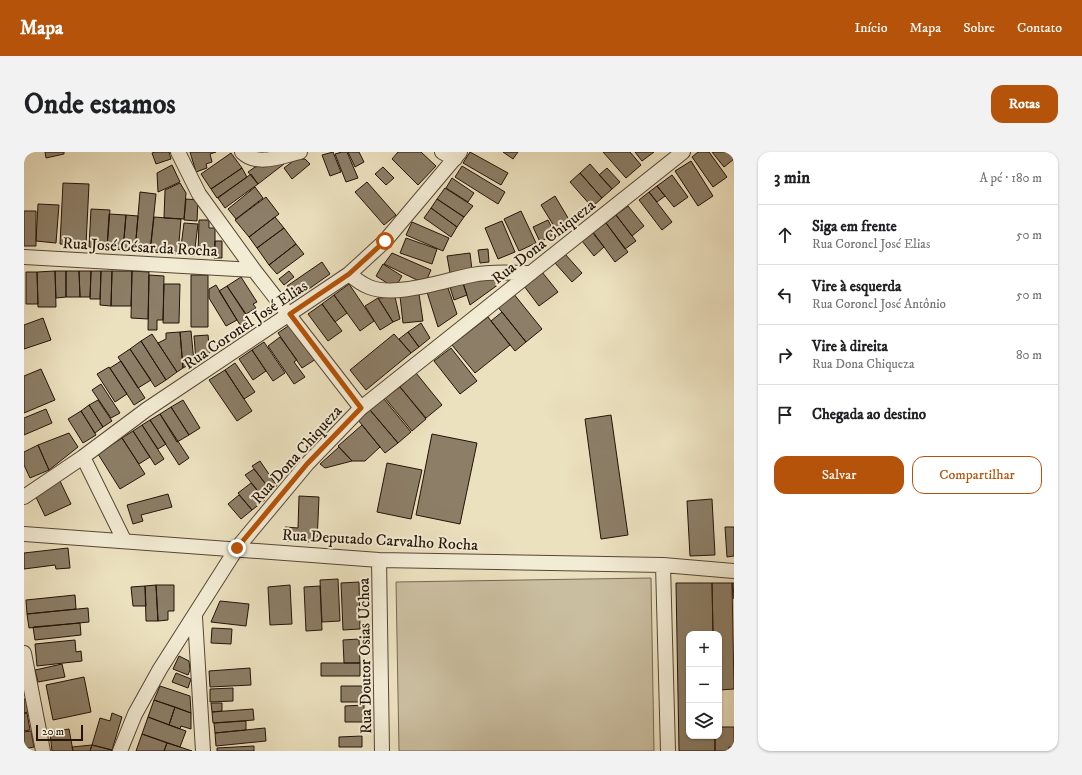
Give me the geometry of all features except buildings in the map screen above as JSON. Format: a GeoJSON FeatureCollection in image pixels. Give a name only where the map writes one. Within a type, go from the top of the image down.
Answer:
{"type":"FeatureCollection","features":[{"type":"Feature","properties":{"kind":"street"},"geometry":{"type":"LineString","coordinates":[[178,152],[199,194],[254,270],[290,314],[361,408]]}},
{"type":"Feature","properties":{"kind":"street"},"geometry":{"type":"LineString","coordinates":[[242,152],[256,160],[269,159],[300,152]]}},
{"type":"Feature","properties":{"kind":"street"},"geometry":{"type":"LineString","coordinates":[[442,152],[458,156]]}},
{"type":"Feature","properties":{"kind":"street","name":"Rua Dona Chiqueza"},"geometry":{"type":"LineString","coordinates":[[120,751],[134,714],[160,669],[195,617],[237,548],[307,464],[361,408],[683,152]]}},
{"type":"Feature","properties":{"kind":"street","name":"Rua Coronel José Elias"},"geometry":{"type":"LineString","coordinates":[[25,493],[83,458],[146,410],[349,274],[385,241],[458,156]]}},
{"type":"Feature","properties":{"kind":"street","name":"Rua José César da Rocha"},"geometry":{"type":"LineString","coordinates":[[24,258],[254,270]]}},
{"type":"Feature","properties":{"kind":"street"},"geometry":{"type":"LineString","coordinates":[[349,274],[371,288],[385,290],[401,289],[494,272],[531,273]]}},
{"type":"Feature","properties":{"kind":"street"},"geometry":{"type":"LineString","coordinates":[[83,458],[124,540]]}},
{"type":"Feature","properties":{"kind":"street","name":"Rua Deputado Carvalho Rocha"},"geometry":{"type":"LineString","coordinates":[[24,534],[237,548],[379,560],[663,565],[734,571]]}},
{"type":"Feature","properties":{"kind":"street","name":"Rua Doutor Osias Uchoa"},"geometry":{"type":"LineString","coordinates":[[379,560],[382,751]]}},
{"type":"Feature","properties":{"kind":"street"},"geometry":{"type":"LineString","coordinates":[[663,565],[668,751]]}},
{"type":"Feature","properties":{"kind":"street"},"geometry":{"type":"LineString","coordinates":[[195,617],[202,751]]}},
{"type":"Feature","properties":{"kind":"street"},"geometry":{"type":"LineString","coordinates":[[24,653],[43,751]]}},
{"type":"Feature","properties":{"kind":"shaded area"},"geometry":{"type":"Polygon","coordinates":[[[651,578],[654,751],[399,751],[396,582],[651,578]]]}},
{"type":"Feature","properties":{"kind":"route"},"geometry":{"type":"LineString","coordinates":[[237,548],[307,464],[361,408],[290,314],[349,274],[365,261],[385,241]]}}]}
